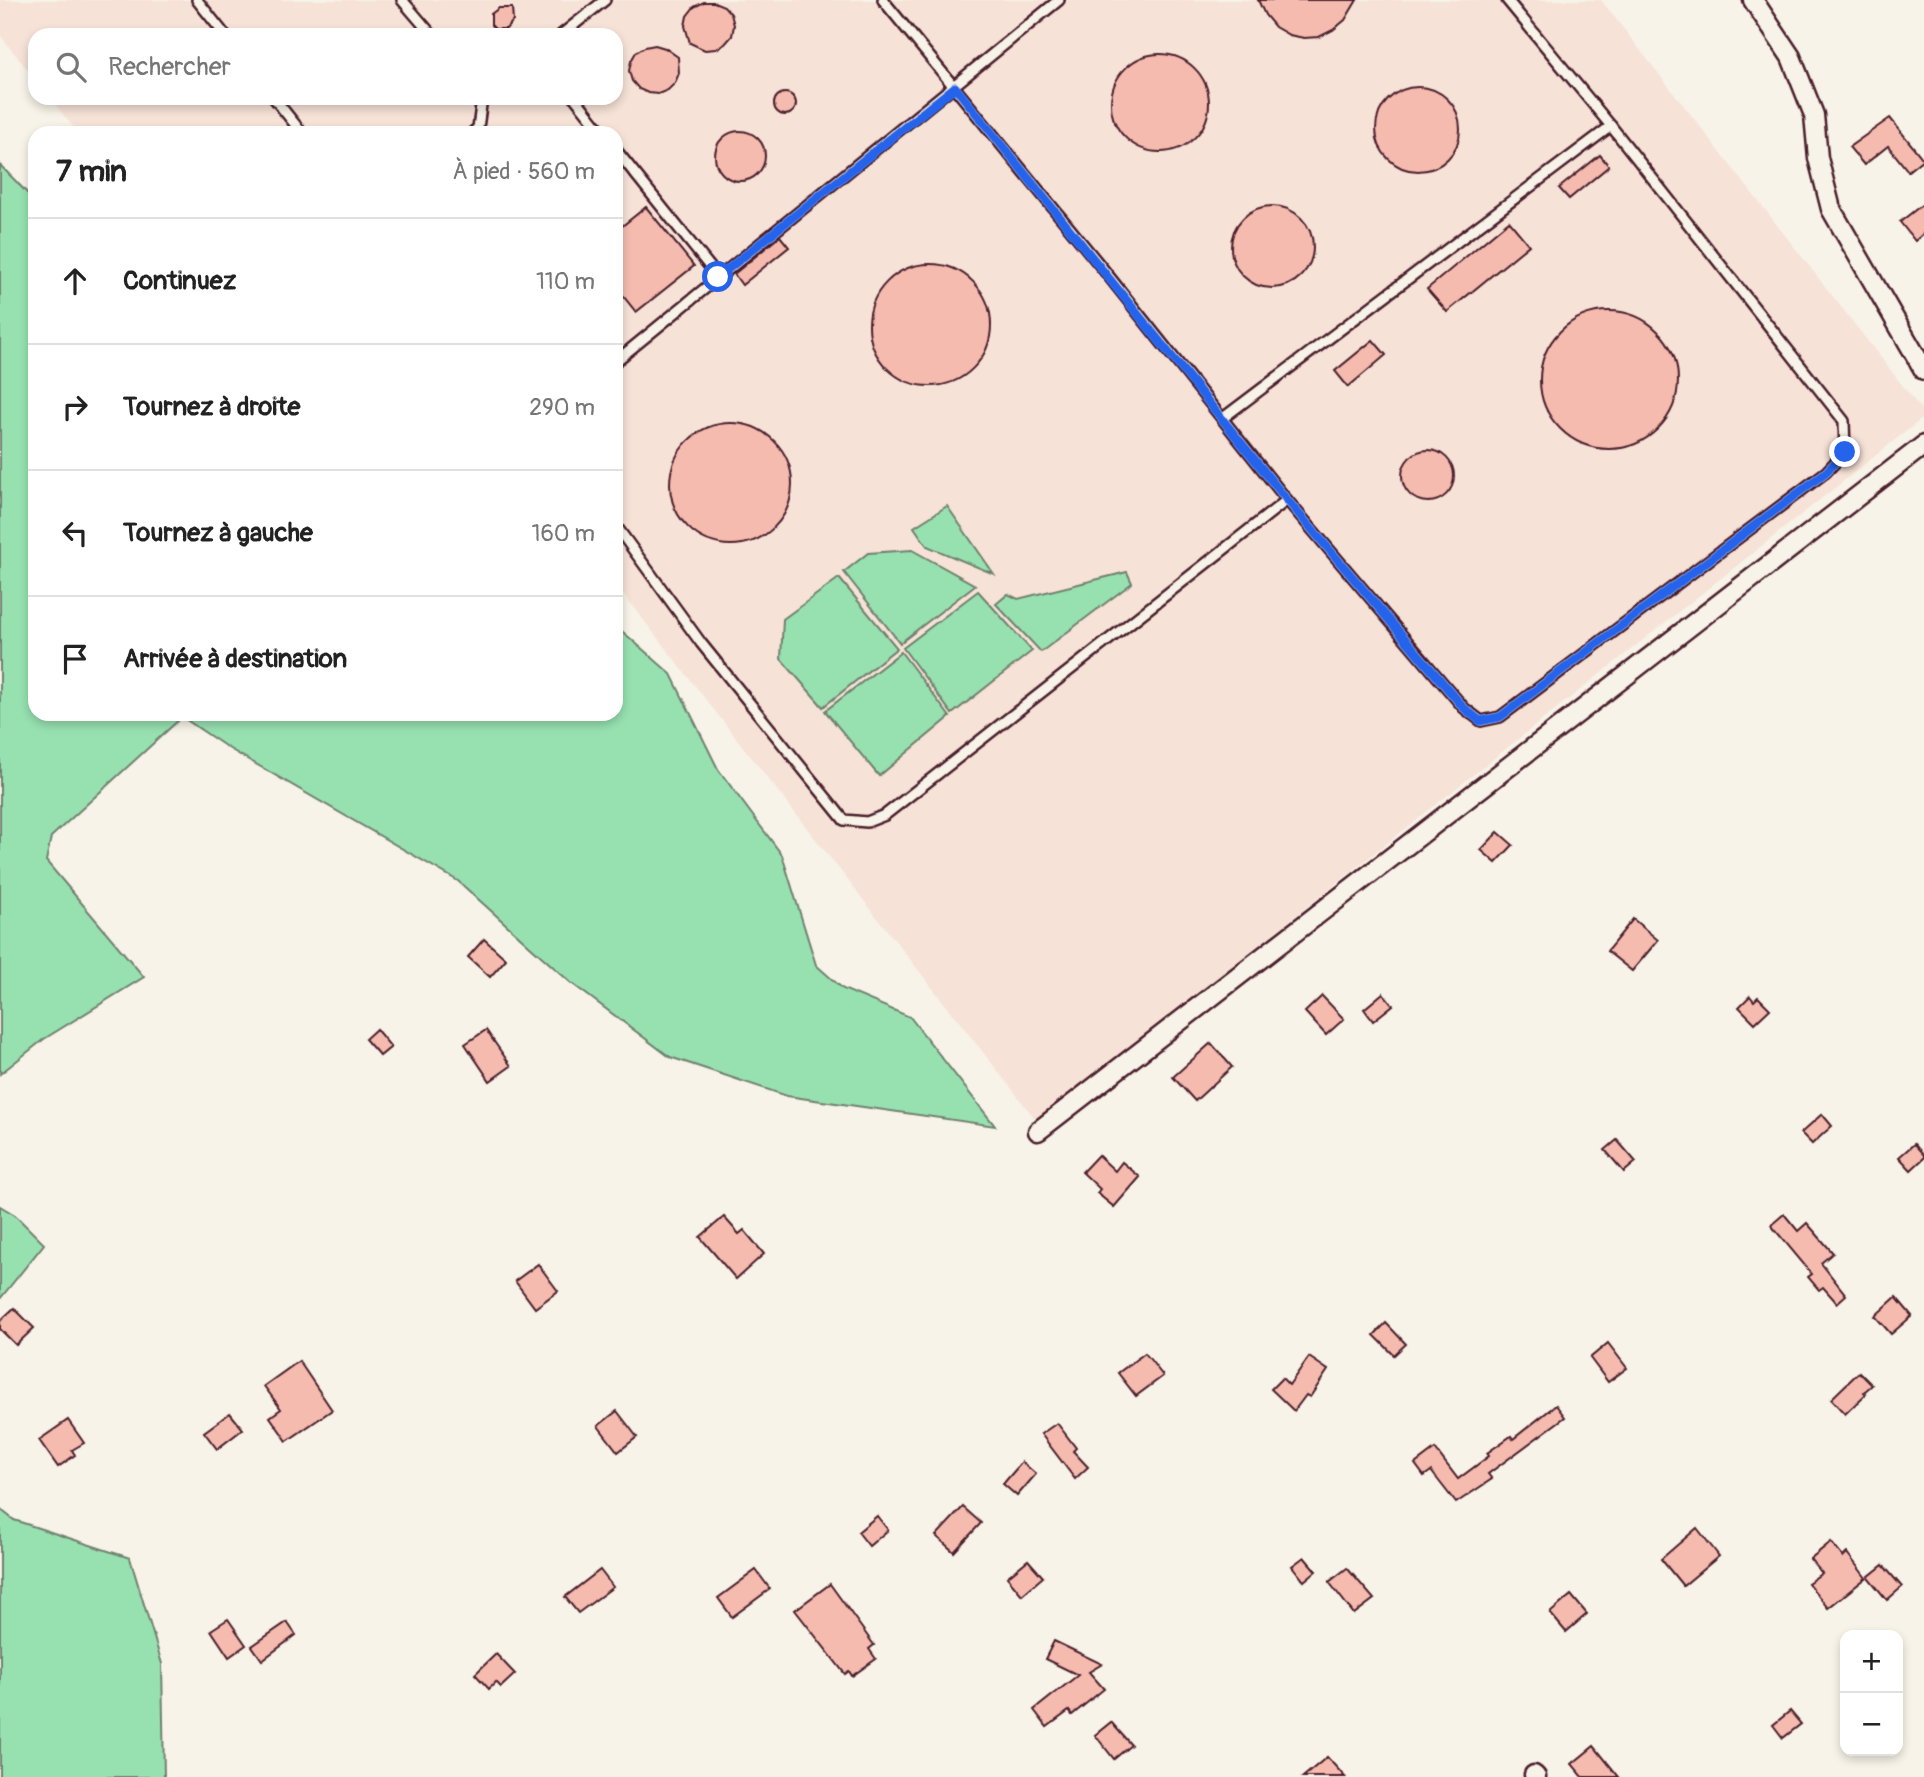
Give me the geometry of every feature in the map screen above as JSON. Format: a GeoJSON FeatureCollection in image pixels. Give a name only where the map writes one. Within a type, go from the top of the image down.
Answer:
{"type":"FeatureCollection","features":[{"type":"Feature","properties":{"kind":"street"},"geometry":{"type":"LineString","coordinates":[[1753,0],[1791,57],[1814,115],[1818,158],[1831,209],[1924,370]]}},
{"type":"Feature","properties":{"kind":"street"},"geometry":{"type":"LineString","coordinates":[[1038,1131],[1924,444]]}},
{"type":"Feature","properties":{"kind":"lane"},"geometry":{"type":"LineString","coordinates":[[402,0],[426,28]]}},
{"type":"Feature","properties":{"kind":"lane"},"geometry":{"type":"LineString","coordinates":[[570,28],[605,0]]}},
{"type":"Feature","properties":{"kind":"lane"},"geometry":{"type":"LineString","coordinates":[[883,0],[1287,500],[1464,708],[1480,721],[1500,717],[1826,472],[1845,452],[1844,421],[1611,126],[1507,0]]}},
{"type":"Feature","properties":{"kind":"lane"},"geometry":{"type":"LineString","coordinates":[[623,355],[1059,0]]}},
{"type":"Feature","properties":{"kind":"lane"},"geometry":{"type":"LineString","coordinates":[[202,2],[220,28]]}},
{"type":"Feature","properties":{"kind":"lane"},"geometry":{"type":"LineString","coordinates":[[280,105],[296,126]]}},
{"type":"Feature","properties":{"kind":"lane"},"geometry":{"type":"LineString","coordinates":[[478,126],[481,105]]}},
{"type":"Feature","properties":{"kind":"lane"},"geometry":{"type":"LineString","coordinates":[[581,105],[597,126]]}},
{"type":"Feature","properties":{"kind":"lane"},"geometry":{"type":"LineString","coordinates":[[1223,418],[1611,126]]}},
{"type":"Feature","properties":{"kind":"lane"},"geometry":{"type":"LineString","coordinates":[[623,159],[718,277]]}},
{"type":"Feature","properties":{"kind":"lane"},"geometry":{"type":"LineString","coordinates":[[623,536],[701,643],[844,820],[867,822],[885,815],[1287,500]]}},
{"type":"Feature","properties":{"kind":"shaded area"},"geometry":{"type":"Polygon","coordinates":[[[0,0],[1601,0],[1924,413],[1924,417],[1037,1121],[623,594],[623,126],[72,126],[56,105],[623,105],[623,28],[28,28],[28,70],[0,35],[0,0]]]}},
{"type":"Feature","properties":{"kind":"green space"},"geometry":{"type":"Polygon","coordinates":[[[0,165],[28,194],[28,721],[178,721],[51,837],[46,861],[144,977],[44,1039],[0,1074],[0,165]]]}},
{"type":"Feature","properties":{"kind":"green space"},"geometry":{"type":"Polygon","coordinates":[[[947,506],[994,574],[927,546],[914,527],[947,506]]]}},
{"type":"Feature","properties":{"kind":"green space"},"geometry":{"type":"Polygon","coordinates":[[[912,550],[975,585],[900,643],[844,572],[868,553],[912,550]]]}},
{"type":"Feature","properties":{"kind":"green space"},"geometry":{"type":"Polygon","coordinates":[[[1127,572],[1132,583],[1041,652],[996,604],[1008,594],[1018,599],[1127,572]]]}},
{"type":"Feature","properties":{"kind":"green space"},"geometry":{"type":"Polygon","coordinates":[[[839,578],[897,648],[823,707],[781,659],[783,619],[839,578]]]}},
{"type":"Feature","properties":{"kind":"green space"},"geometry":{"type":"Polygon","coordinates":[[[978,591],[1032,651],[952,714],[903,648],[978,591]]]}},
{"type":"Feature","properties":{"kind":"green space"},"geometry":{"type":"Polygon","coordinates":[[[623,632],[671,674],[718,769],[782,855],[816,965],[843,989],[910,1017],[995,1126],[787,1096],[670,1057],[570,982],[458,881],[228,748],[188,721],[623,721],[623,632]]]}},
{"type":"Feature","properties":{"kind":"green space"},"geometry":{"type":"Polygon","coordinates":[[[901,652],[950,717],[879,776],[825,711],[901,652]]]}},
{"type":"Feature","properties":{"kind":"green space"},"geometry":{"type":"Polygon","coordinates":[[[0,1206],[15,1215],[44,1244],[0,1299],[0,1206]]]}},
{"type":"Feature","properties":{"kind":"green space"},"geometry":{"type":"Polygon","coordinates":[[[0,1509],[14,1520],[130,1558],[162,1664],[164,1777],[0,1777],[0,1509]]]}},
{"type":"Feature","properties":{"kind":"building"},"geometry":{"type":"Polygon","coordinates":[[[1258,0],[1357,0],[1345,20],[1333,30],[1319,37],[1304,38],[1289,35],[1275,27],[1258,0]]]}},
{"type":"Feature","properties":{"kind":"building"},"geometry":{"type":"Polygon","coordinates":[[[704,2],[724,6],[731,14],[734,25],[732,36],[716,49],[705,50],[690,43],[685,26],[687,16],[694,7],[704,2]]]}},
{"type":"Feature","properties":{"kind":"building"},"geometry":{"type":"Polygon","coordinates":[[[499,8],[512,8],[513,21],[507,28],[494,28],[491,25],[491,14],[499,8]]]}},
{"type":"Feature","properties":{"kind":"building"},"geometry":{"type":"Polygon","coordinates":[[[655,45],[678,57],[679,73],[668,90],[658,94],[639,89],[632,81],[629,71],[636,52],[655,45]]]}},
{"type":"Feature","properties":{"kind":"building"},"geometry":{"type":"Polygon","coordinates":[[[1160,54],[1179,58],[1195,68],[1205,84],[1209,103],[1205,122],[1195,138],[1179,148],[1160,152],[1141,148],[1125,138],[1115,122],[1111,103],[1115,84],[1125,68],[1141,58],[1160,54]]]}},
{"type":"Feature","properties":{"kind":"building"},"geometry":{"type":"Polygon","coordinates":[[[1418,87],[1434,90],[1448,99],[1457,113],[1460,129],[1457,145],[1448,159],[1434,168],[1418,171],[1402,168],[1388,159],[1379,145],[1376,129],[1379,113],[1388,99],[1402,90],[1418,87]]]}},
{"type":"Feature","properties":{"kind":"building"},"geometry":{"type":"Polygon","coordinates":[[[785,93],[793,96],[796,104],[793,112],[785,115],[777,112],[774,104],[777,96],[785,93]]]}},
{"type":"Feature","properties":{"kind":"building"},"geometry":{"type":"Polygon","coordinates":[[[1890,118],[1923,159],[1908,171],[1888,146],[1864,165],[1849,147],[1890,118]]]}},
{"type":"Feature","properties":{"kind":"building"},"geometry":{"type":"Polygon","coordinates":[[[740,131],[758,138],[765,156],[758,174],[740,181],[722,174],[715,156],[722,138],[740,131]]]}},
{"type":"Feature","properties":{"kind":"building"},"geometry":{"type":"Polygon","coordinates":[[[1600,155],[1609,166],[1569,199],[1559,188],[1600,155]]]}},
{"type":"Feature","properties":{"kind":"building"},"geometry":{"type":"Polygon","coordinates":[[[1924,203],[1924,233],[1915,241],[1900,222],[1924,203]]]}},
{"type":"Feature","properties":{"kind":"building"},"geometry":{"type":"Polygon","coordinates":[[[1264,206],[1280,206],[1295,213],[1306,224],[1313,239],[1310,263],[1301,276],[1280,288],[1264,288],[1249,281],[1238,270],[1231,255],[1231,239],[1238,224],[1249,213],[1264,206]]]}},
{"type":"Feature","properties":{"kind":"building"},"geometry":{"type":"Polygon","coordinates":[[[646,207],[694,266],[636,312],[623,296],[623,225],[646,207]]]}},
{"type":"Feature","properties":{"kind":"building"},"geometry":{"type":"Polygon","coordinates":[[[1509,221],[1529,245],[1447,312],[1427,289],[1509,221]]]}},
{"type":"Feature","properties":{"kind":"building"},"geometry":{"type":"Polygon","coordinates":[[[780,236],[789,247],[742,285],[734,274],[780,236]]]}},
{"type":"Feature","properties":{"kind":"building"},"geometry":{"type":"Polygon","coordinates":[[[930,264],[953,269],[973,282],[986,302],[991,325],[986,348],[973,368],[953,381],[930,386],[907,381],[887,368],[874,348],[869,325],[874,302],[887,282],[907,269],[930,264]]]}},
{"type":"Feature","properties":{"kind":"building"},"geometry":{"type":"Polygon","coordinates":[[[1609,311],[1636,316],[1658,331],[1673,353],[1678,380],[1673,407],[1658,429],[1636,444],[1609,449],[1582,444],[1560,429],[1545,407],[1540,380],[1545,353],[1560,331],[1582,316],[1609,311]]]}},
{"type":"Feature","properties":{"kind":"building"},"geometry":{"type":"Polygon","coordinates":[[[1373,340],[1386,355],[1348,387],[1335,371],[1373,340]]]}},
{"type":"Feature","properties":{"kind":"building"},"geometry":{"type":"Polygon","coordinates":[[[731,423],[754,427],[774,441],[788,461],[792,484],[788,507],[774,527],[754,541],[731,545],[708,541],[688,527],[674,507],[670,484],[674,461],[688,441],[708,427],[731,423]]]}},
{"type":"Feature","properties":{"kind":"building"},"geometry":{"type":"Polygon","coordinates":[[[1428,450],[1438,452],[1446,458],[1452,466],[1452,486],[1446,494],[1438,500],[1428,502],[1418,500],[1410,494],[1404,486],[1402,476],[1404,466],[1410,458],[1418,452],[1428,450]]]}},
{"type":"Feature","properties":{"kind":"building"},"geometry":{"type":"Polygon","coordinates":[[[1498,832],[1513,845],[1496,863],[1481,850],[1498,832]]]}},
{"type":"Feature","properties":{"kind":"building"},"geometry":{"type":"Polygon","coordinates":[[[1633,919],[1658,940],[1632,971],[1607,951],[1633,919]]]}},
{"type":"Feature","properties":{"kind":"building"},"geometry":{"type":"Polygon","coordinates":[[[484,939],[506,959],[490,977],[468,957],[484,939]]]}},
{"type":"Feature","properties":{"kind":"building"},"geometry":{"type":"Polygon","coordinates":[[[1383,993],[1393,1005],[1373,1021],[1364,1009],[1383,993]]]}},
{"type":"Feature","properties":{"kind":"building"},"geometry":{"type":"Polygon","coordinates":[[[1322,996],[1344,1019],[1326,1035],[1305,1012],[1322,996]]]}},
{"type":"Feature","properties":{"kind":"building"},"geometry":{"type":"Polygon","coordinates":[[[1750,996],[1754,1001],[1758,997],[1770,1009],[1755,1023],[1739,1007],[1750,996]]]}},
{"type":"Feature","properties":{"kind":"building"},"geometry":{"type":"Polygon","coordinates":[[[376,1029],[391,1047],[380,1056],[365,1039],[376,1029]]]}},
{"type":"Feature","properties":{"kind":"building"},"geometry":{"type":"Polygon","coordinates":[[[486,1030],[511,1066],[490,1081],[465,1044],[486,1030]]]}},
{"type":"Feature","properties":{"kind":"building"},"geometry":{"type":"Polygon","coordinates":[[[1211,1043],[1232,1067],[1195,1101],[1173,1077],[1211,1043]]]}},
{"type":"Feature","properties":{"kind":"building"},"geometry":{"type":"Polygon","coordinates":[[[1822,1114],[1832,1126],[1812,1144],[1801,1133],[1822,1114]]]}},
{"type":"Feature","properties":{"kind":"building"},"geometry":{"type":"Polygon","coordinates":[[[1617,1140],[1636,1162],[1624,1172],[1605,1150],[1617,1140]]]}},
{"type":"Feature","properties":{"kind":"building"},"geometry":{"type":"Polygon","coordinates":[[[1914,1144],[1924,1158],[1911,1170],[1899,1157],[1914,1144]]]}},
{"type":"Feature","properties":{"kind":"building"},"geometry":{"type":"Polygon","coordinates":[[[1098,1155],[1115,1171],[1122,1162],[1140,1177],[1114,1207],[1097,1193],[1100,1189],[1082,1172],[1098,1155]]]}},
{"type":"Feature","properties":{"kind":"building"},"geometry":{"type":"Polygon","coordinates":[[[1784,1214],[1798,1231],[1807,1223],[1833,1253],[1821,1263],[1846,1295],[1837,1303],[1823,1287],[1819,1290],[1808,1277],[1812,1274],[1771,1225],[1784,1214]]]}},
{"type":"Feature","properties":{"kind":"building"},"geometry":{"type":"Polygon","coordinates":[[[724,1217],[739,1234],[744,1230],[764,1254],[736,1279],[700,1237],[724,1217]]]}},
{"type":"Feature","properties":{"kind":"building"},"geometry":{"type":"Polygon","coordinates":[[[538,1264],[558,1291],[535,1308],[515,1281],[538,1264]]]}},
{"type":"Feature","properties":{"kind":"building"},"geometry":{"type":"Polygon","coordinates":[[[1896,1297],[1912,1316],[1891,1334],[1875,1316],[1896,1297]]]}},
{"type":"Feature","properties":{"kind":"building"},"geometry":{"type":"Polygon","coordinates":[[[14,1308],[34,1328],[16,1345],[0,1329],[0,1321],[14,1308]]]}},
{"type":"Feature","properties":{"kind":"building"},"geometry":{"type":"Polygon","coordinates":[[[1386,1323],[1406,1344],[1394,1355],[1374,1335],[1386,1323]]]}},
{"type":"Feature","properties":{"kind":"building"},"geometry":{"type":"Polygon","coordinates":[[[1608,1343],[1627,1368],[1608,1382],[1590,1358],[1608,1343]]]}},
{"type":"Feature","properties":{"kind":"building"},"geometry":{"type":"Polygon","coordinates":[[[1145,1353],[1163,1376],[1136,1396],[1118,1373],[1145,1353]]]}},
{"type":"Feature","properties":{"kind":"building"},"geometry":{"type":"Polygon","coordinates":[[[1309,1357],[1328,1370],[1310,1397],[1306,1395],[1294,1411],[1271,1389],[1282,1378],[1289,1385],[1309,1357]]]}},
{"type":"Feature","properties":{"kind":"building"},"geometry":{"type":"Polygon","coordinates":[[[299,1361],[332,1410],[287,1441],[270,1417],[281,1409],[264,1386],[299,1361]]]}},
{"type":"Feature","properties":{"kind":"building"},"geometry":{"type":"Polygon","coordinates":[[[1859,1372],[1872,1385],[1845,1414],[1831,1399],[1859,1372]]]}},
{"type":"Feature","properties":{"kind":"building"},"geometry":{"type":"Polygon","coordinates":[[[1556,1405],[1565,1417],[1488,1474],[1492,1479],[1456,1503],[1431,1471],[1424,1476],[1415,1464],[1435,1449],[1458,1479],[1489,1456],[1487,1453],[1511,1436],[1513,1439],[1556,1405]]]}},
{"type":"Feature","properties":{"kind":"building"},"geometry":{"type":"Polygon","coordinates":[[[617,1411],[637,1437],[618,1452],[598,1426],[617,1411]]]}},
{"type":"Feature","properties":{"kind":"building"},"geometry":{"type":"Polygon","coordinates":[[[230,1413],[243,1429],[217,1449],[204,1432],[230,1413]]]}},
{"type":"Feature","properties":{"kind":"building"},"geometry":{"type":"Polygon","coordinates":[[[68,1420],[84,1443],[72,1450],[75,1455],[58,1467],[39,1440],[68,1420]]]}},
{"type":"Feature","properties":{"kind":"building"},"geometry":{"type":"Polygon","coordinates":[[[1057,1423],[1076,1448],[1073,1451],[1088,1467],[1075,1479],[1041,1434],[1057,1423]]]}},
{"type":"Feature","properties":{"kind":"building"},"geometry":{"type":"Polygon","coordinates":[[[1022,1462],[1036,1474],[1017,1496],[1003,1484],[1022,1462]]]}},
{"type":"Feature","properties":{"kind":"building"},"geometry":{"type":"Polygon","coordinates":[[[963,1507],[981,1523],[954,1552],[936,1536],[963,1507]]]}},
{"type":"Feature","properties":{"kind":"building"},"geometry":{"type":"Polygon","coordinates":[[[877,1516],[888,1530],[869,1546],[858,1532],[877,1516]]]}},
{"type":"Feature","properties":{"kind":"building"},"geometry":{"type":"Polygon","coordinates":[[[1697,1528],[1719,1556],[1683,1586],[1661,1559],[1697,1528]]]}},
{"type":"Feature","properties":{"kind":"building"},"geometry":{"type":"Polygon","coordinates":[[[1831,1542],[1843,1557],[1847,1553],[1866,1578],[1828,1608],[1808,1583],[1822,1573],[1810,1559],[1831,1542]]]}},
{"type":"Feature","properties":{"kind":"building"},"geometry":{"type":"Polygon","coordinates":[[[1304,1557],[1316,1571],[1304,1581],[1292,1566],[1304,1557]]]}},
{"type":"Feature","properties":{"kind":"building"},"geometry":{"type":"Polygon","coordinates":[[[1028,1560],[1043,1577],[1022,1595],[1007,1577],[1028,1560]]]}},
{"type":"Feature","properties":{"kind":"building"},"geometry":{"type":"Polygon","coordinates":[[[1883,1565],[1902,1587],[1887,1600],[1868,1577],[1883,1565]]]}},
{"type":"Feature","properties":{"kind":"building"},"geometry":{"type":"Polygon","coordinates":[[[1347,1568],[1374,1599],[1354,1614],[1329,1582],[1347,1568]]]}},
{"type":"Feature","properties":{"kind":"building"},"geometry":{"type":"Polygon","coordinates":[[[600,1570],[613,1587],[578,1613],[565,1597],[600,1570]]]}},
{"type":"Feature","properties":{"kind":"building"},"geometry":{"type":"Polygon","coordinates":[[[756,1570],[770,1589],[732,1617],[718,1598],[756,1570]]]}},
{"type":"Feature","properties":{"kind":"building"},"geometry":{"type":"Polygon","coordinates":[[[830,1584],[874,1645],[869,1649],[876,1659],[852,1676],[849,1671],[845,1674],[795,1610],[830,1584]]]}},
{"type":"Feature","properties":{"kind":"building"},"geometry":{"type":"Polygon","coordinates":[[[1571,1595],[1587,1614],[1566,1632],[1550,1613],[1571,1595]]]}},
{"type":"Feature","properties":{"kind":"building"},"geometry":{"type":"Polygon","coordinates":[[[228,1619],[246,1645],[229,1657],[211,1630],[228,1619]]]}},
{"type":"Feature","properties":{"kind":"building"},"geometry":{"type":"Polygon","coordinates":[[[287,1622],[296,1635],[262,1660],[252,1646],[287,1622]]]}},
{"type":"Feature","properties":{"kind":"building"},"geometry":{"type":"Polygon","coordinates":[[[1054,1641],[1102,1664],[1089,1672],[1104,1689],[1072,1715],[1069,1711],[1047,1727],[1034,1710],[1078,1675],[1045,1659],[1054,1641]]]}},
{"type":"Feature","properties":{"kind":"building"},"geometry":{"type":"Polygon","coordinates":[[[496,1654],[515,1674],[501,1687],[496,1682],[489,1689],[475,1674],[496,1654]]]}},
{"type":"Feature","properties":{"kind":"building"},"geometry":{"type":"Polygon","coordinates":[[[1790,1711],[1801,1724],[1783,1738],[1773,1725],[1790,1711]]]}},
{"type":"Feature","properties":{"kind":"building"},"geometry":{"type":"Polygon","coordinates":[[[1111,1722],[1131,1745],[1114,1759],[1095,1735],[1111,1722]]]}},
{"type":"Feature","properties":{"kind":"building"},"geometry":{"type":"Polygon","coordinates":[[[1594,1746],[1619,1777],[1583,1777],[1572,1764],[1594,1746]]]}},
{"type":"Feature","properties":{"kind":"building"},"geometry":{"type":"Polygon","coordinates":[[[1327,1757],[1345,1777],[1303,1777],[1327,1757]]]}},
{"type":"Feature","properties":{"kind":"route"},"geometry":{"type":"LineString","coordinates":[[718,277],[955,87],[1287,500],[1464,708],[1480,721],[1500,717],[1826,472],[1845,452]]}}]}
